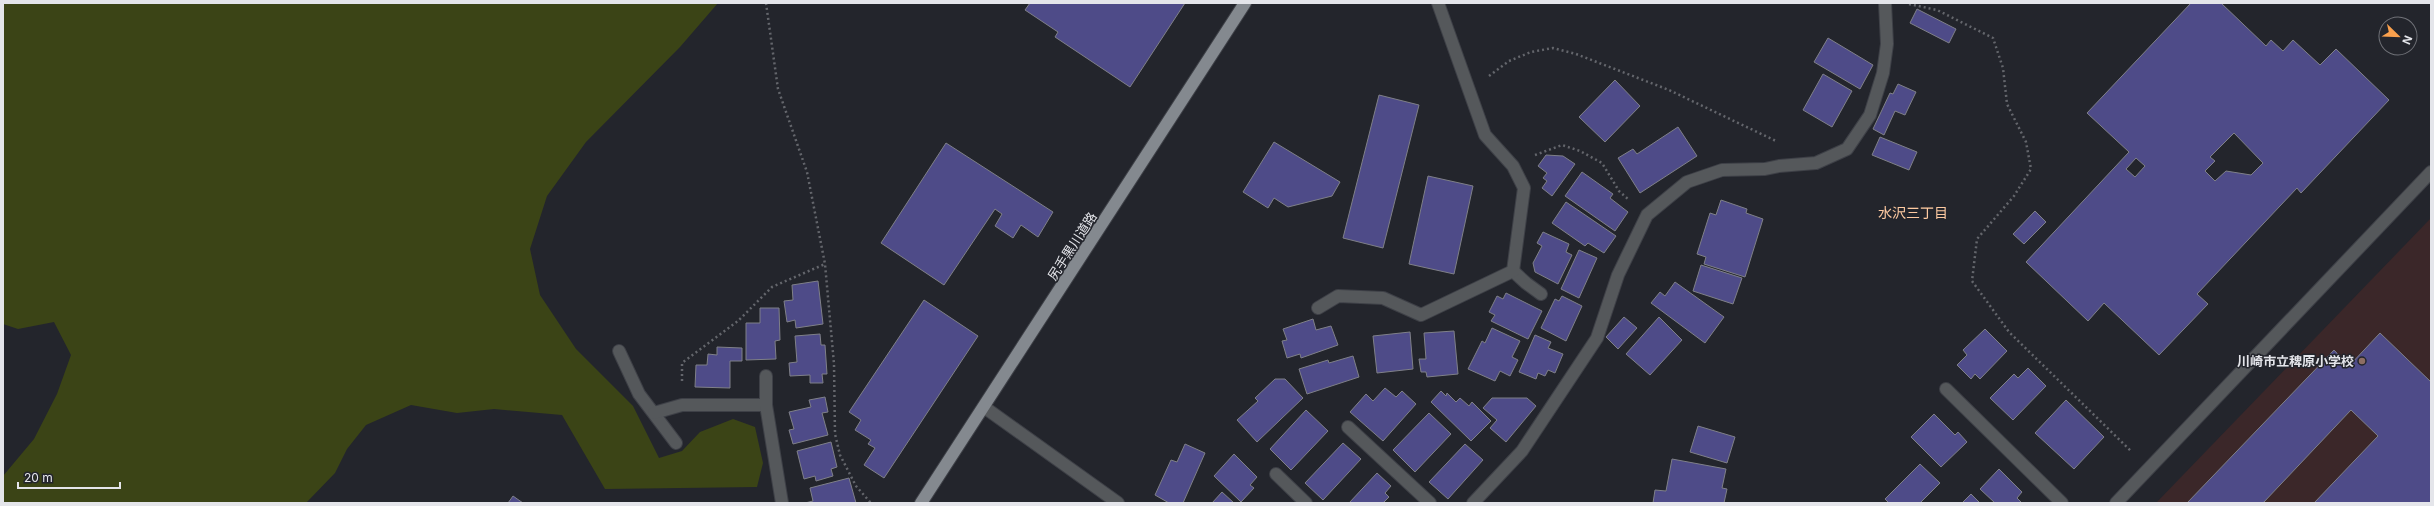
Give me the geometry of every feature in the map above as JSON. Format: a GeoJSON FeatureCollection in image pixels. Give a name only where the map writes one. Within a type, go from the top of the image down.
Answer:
{"type":"FeatureCollection","features":[{"type":"Feature","properties":{"kind":"main road","name":"尻手黒川道路"},"geometry":{"type":"LineString","coordinates":[[921,503],[1246,3]]}},
{"type":"Feature","properties":{"kind":"street"},"geometry":{"type":"LineString","coordinates":[[1438,3],[1485,134],[1513,166],[1524,188],[1513,271]]}},
{"type":"Feature","properties":{"kind":"street"},"geometry":{"type":"LineString","coordinates":[[1473,503],[1522,451],[1597,338],[1618,276],[1647,216],[1687,182],[1722,170],[1765,169],[1779,166],[1816,163],[1847,149],[1870,115],[1884,66],[1887,44],[1885,3]]}},
{"type":"Feature","properties":{"kind":"street"},"geometry":{"type":"LineString","coordinates":[[2116,503],[2431,172]]}},
{"type":"Feature","properties":{"kind":"street"},"geometry":{"type":"LineString","coordinates":[[1513,271],[1541,294]]}},
{"type":"Feature","properties":{"kind":"street"},"geometry":{"type":"LineString","coordinates":[[1318,308],[1338,296],[1383,298],[1422,315],[1513,271]]}},
{"type":"Feature","properties":{"kind":"street"},"geometry":{"type":"LineString","coordinates":[[620,351],[639,394],[676,443]]}},
{"type":"Feature","properties":{"kind":"street"},"geometry":{"type":"LineString","coordinates":[[766,376],[766,405],[782,503]]}},
{"type":"Feature","properties":{"kind":"street"},"geometry":{"type":"LineString","coordinates":[[1946,389],[2062,503]]}},
{"type":"Feature","properties":{"kind":"street"},"geometry":{"type":"LineString","coordinates":[[654,413],[682,405],[766,405]]}},
{"type":"Feature","properties":{"kind":"street"},"geometry":{"type":"LineString","coordinates":[[984,408],[1118,503]]}},
{"type":"Feature","properties":{"kind":"street"},"geometry":{"type":"LineString","coordinates":[[1348,427],[1430,503]]}},
{"type":"Feature","properties":{"kind":"street"},"geometry":{"type":"LineString","coordinates":[[1276,474],[1306,503]]}},
{"type":"Feature","properties":{"kind":"path"},"geometry":{"type":"LineString","coordinates":[[766,3],[778,88],[806,172],[825,264],[834,364],[835,434],[840,455],[853,480],[871,503]]}},
{"type":"Feature","properties":{"kind":"path"},"geometry":{"type":"LineString","coordinates":[[1905,3],[1937,10],[1992,38],[2003,68],[2007,104],[2026,142],[2031,169],[2014,196],[1977,239],[1972,281],[2009,332],[2131,450]]}},
{"type":"Feature","properties":{"kind":"path"},"geometry":{"type":"LineString","coordinates":[[1470,91],[1509,61],[1531,52],[1553,48],[1576,54],[1669,90],[1781,144],[1779,166]]}},
{"type":"Feature","properties":{"kind":"path"},"geometry":{"type":"LineString","coordinates":[[1513,166],[1534,155],[1562,145],[1580,151],[1602,163],[1619,191],[1647,216]]}},
{"type":"Feature","properties":{"kind":"path"},"geometry":{"type":"LineString","coordinates":[[682,405],[682,363],[738,321],[772,287],[825,264]]}},
{"type":"Feature","properties":{"kind":"shaded area","name":"川崎市立稗原小学校"},"geometry":{"type":"Polygon","coordinates":[[[2431,218],[2431,503],[2156,503],[2431,218]]]}},
{"type":"Feature","properties":{"kind":"green space"},"geometry":{"type":"Polygon","coordinates":[[[3,3],[718,3],[680,47],[586,142],[547,196],[530,249],[540,295],[576,349],[633,406],[659,458],[682,451],[700,432],[733,419],[755,427],[763,463],[757,487],[605,489],[562,415],[494,409],[457,413],[411,405],[366,425],[347,449],[335,473],[306,503],[3,503],[3,476],[34,439],[57,394],[71,355],[54,322],[18,329],[3,324],[3,3]]]}},
{"type":"Feature","properties":{"kind":"building"},"geometry":{"type":"Polygon","coordinates":[[[1030,3],[1185,3],[1130,87],[1055,37],[1058,32],[1025,10],[1030,3]]]}},
{"type":"Feature","properties":{"kind":"building"},"geometry":{"type":"Polygon","coordinates":[[[2191,3],[2221,3],[2266,46],[2271,40],[2283,51],[2293,40],[2320,65],[2336,49],[2389,100],[2301,193],[2297,188],[2197,294],[2208,304],[2159,355],[2104,303],[2088,321],[2026,262],[2129,152],[2087,113],[2191,3]],[[2234,133],[2210,157],[2215,161],[2205,171],[2215,181],[2226,171],[2251,175],[2263,163],[2234,133]],[[2136,158],[2126,169],[2135,177],[2145,166],[2136,158]]]}},
{"type":"Feature","properties":{"kind":"building"},"geometry":{"type":"Polygon","coordinates":[[[1917,9],[1956,29],[1949,43],[1910,23],[1917,9]]]}},
{"type":"Feature","properties":{"kind":"building"},"geometry":{"type":"Polygon","coordinates":[[[1828,38],[1873,65],[1860,89],[1814,62],[1828,38]]]}},
{"type":"Feature","properties":{"kind":"building"},"geometry":{"type":"Polygon","coordinates":[[[1823,74],[1852,91],[1832,127],[1803,110],[1823,74]]]}},
{"type":"Feature","properties":{"kind":"building"},"geometry":{"type":"Polygon","coordinates":[[[1615,80],[1640,106],[1605,142],[1579,117],[1615,80]]]}},
{"type":"Feature","properties":{"kind":"building"},"geometry":{"type":"Polygon","coordinates":[[[1898,84],[1916,92],[1905,115],[1895,111],[1884,135],[1873,129],[1890,93],[1893,94],[1898,84]]]}},
{"type":"Feature","properties":{"kind":"building"},"geometry":{"type":"Polygon","coordinates":[[[1379,95],[1419,105],[1383,248],[1343,238],[1379,95]]]}},
{"type":"Feature","properties":{"kind":"building"},"geometry":{"type":"Polygon","coordinates":[[[1678,127],[1697,156],[1640,193],[1618,158],[1633,149],[1637,154],[1678,127]]]}},
{"type":"Feature","properties":{"kind":"building"},"geometry":{"type":"Polygon","coordinates":[[[1880,137],[1917,152],[1909,170],[1872,155],[1880,137]]]}},
{"type":"Feature","properties":{"kind":"building"},"geometry":{"type":"Polygon","coordinates":[[[1274,142],[1340,182],[1332,196],[1288,207],[1274,198],[1268,208],[1243,192],[1274,142]]]}},
{"type":"Feature","properties":{"kind":"building"},"geometry":{"type":"Polygon","coordinates":[[[946,143],[1053,212],[1038,237],[1021,225],[1013,238],[995,226],[1002,214],[995,209],[944,285],[881,243],[946,143]]]}},
{"type":"Feature","properties":{"kind":"building"},"geometry":{"type":"Polygon","coordinates":[[[1546,155],[1563,156],[1575,164],[1552,196],[1542,188],[1547,181],[1543,178],[1547,173],[1538,166],[1546,155]]]}},
{"type":"Feature","properties":{"kind":"building"},"geometry":{"type":"Polygon","coordinates":[[[1582,172],[1613,194],[1610,198],[1628,212],[1615,231],[1565,196],[1582,172]]]}},
{"type":"Feature","properties":{"kind":"building"},"geometry":{"type":"Polygon","coordinates":[[[1428,176],[1473,186],[1454,274],[1409,264],[1428,176]]]}},
{"type":"Feature","properties":{"kind":"building"},"geometry":{"type":"Polygon","coordinates":[[[1721,200],[1747,209],[1746,213],[1763,219],[1745,277],[1704,264],[1706,257],[1697,254],[1710,213],[1716,215],[1721,200]]]}},
{"type":"Feature","properties":{"kind":"building"},"geometry":{"type":"Polygon","coordinates":[[[1566,202],[1616,236],[1604,253],[1588,243],[1585,246],[1552,223],[1566,202]]]}},
{"type":"Feature","properties":{"kind":"building"},"geometry":{"type":"Polygon","coordinates":[[[2035,211],[2046,222],[2024,244],[2013,234],[2035,211]]]}},
{"type":"Feature","properties":{"kind":"building"},"geometry":{"type":"Polygon","coordinates":[[[1543,232],[1569,244],[1566,252],[1572,255],[1558,284],[1535,272],[1533,263],[1542,246],[1537,243],[1543,232]]]}},
{"type":"Feature","properties":{"kind":"building"},"geometry":{"type":"Polygon","coordinates":[[[1579,250],[1597,258],[1579,298],[1561,289],[1579,250]]]}},
{"type":"Feature","properties":{"kind":"building"},"geometry":{"type":"Polygon","coordinates":[[[1701,265],[1742,278],[1733,304],[1693,291],[1701,265]]]}},
{"type":"Feature","properties":{"kind":"building"},"geometry":{"type":"Polygon","coordinates":[[[818,281],[823,324],[796,328],[795,320],[787,322],[784,301],[793,300],[792,285],[818,281]]]}},
{"type":"Feature","properties":{"kind":"building"},"geometry":{"type":"Polygon","coordinates":[[[1675,282],[1724,317],[1705,343],[1651,303],[1660,292],[1665,296],[1675,282]]]}},
{"type":"Feature","properties":{"kind":"building"},"geometry":{"type":"Polygon","coordinates":[[[1506,293],[1542,311],[1528,339],[1491,321],[1495,315],[1489,312],[1497,296],[1503,299],[1506,293]]]}},
{"type":"Feature","properties":{"kind":"building"},"geometry":{"type":"Polygon","coordinates":[[[1562,296],[1582,306],[1566,341],[1541,328],[1555,299],[1559,301],[1562,296]]]}},
{"type":"Feature","properties":{"kind":"building"},"geometry":{"type":"Polygon","coordinates":[[[924,300],[978,336],[884,478],[864,465],[875,448],[868,444],[871,440],[855,430],[861,420],[849,412],[924,300]]]}},
{"type":"Feature","properties":{"kind":"building"},"geometry":{"type":"Polygon","coordinates":[[[760,308],[779,308],[780,340],[775,341],[776,359],[746,360],[746,323],[760,323],[760,308]]]}},
{"type":"Feature","properties":{"kind":"building"},"geometry":{"type":"Polygon","coordinates":[[[1624,317],[1637,328],[1618,349],[1606,337],[1624,317]]]}},
{"type":"Feature","properties":{"kind":"building"},"geometry":{"type":"Polygon","coordinates":[[[1659,317],[1682,340],[1650,375],[1626,354],[1659,317]]]}},
{"type":"Feature","properties":{"kind":"building"},"geometry":{"type":"Polygon","coordinates":[[[1313,319],[1316,330],[1331,326],[1338,345],[1301,358],[1300,354],[1287,358],[1282,341],[1287,340],[1283,329],[1313,319]]]}},
{"type":"Feature","properties":{"kind":"building"},"geometry":{"type":"Polygon","coordinates":[[[1492,328],[1520,341],[1512,357],[1518,360],[1510,376],[1500,371],[1495,381],[1468,369],[1482,341],[1485,343],[1492,328]]]}},
{"type":"Feature","properties":{"kind":"building"},"geometry":{"type":"Polygon","coordinates":[[[1985,329],[2007,351],[1980,379],[1975,374],[1971,379],[1957,365],[1967,355],[1963,350],[1985,329]]]}},
{"type":"Feature","properties":{"kind":"building"},"geometry":{"type":"Polygon","coordinates":[[[1454,331],[1458,374],[1427,377],[1426,372],[1421,372],[1419,359],[1426,359],[1424,333],[1454,331]]]}},
{"type":"Feature","properties":{"kind":"building"},"geometry":{"type":"Polygon","coordinates":[[[1410,332],[1413,369],[1377,373],[1373,336],[1410,332]]]}},
{"type":"Feature","properties":{"kind":"building"},"geometry":{"type":"Polygon","coordinates":[[[2380,333],[2431,382],[2431,503],[2314,503],[2378,436],[2351,410],[2263,503],[2187,503],[2334,350],[2349,366],[2380,333]]]}},
{"type":"Feature","properties":{"kind":"building"},"geometry":{"type":"Polygon","coordinates":[[[820,334],[821,345],[825,345],[827,374],[822,374],[823,383],[810,383],[810,375],[790,376],[789,363],[797,362],[795,336],[820,334]]]}},
{"type":"Feature","properties":{"kind":"building"},"geometry":{"type":"Polygon","coordinates":[[[1535,335],[1551,342],[1548,348],[1563,354],[1555,373],[1548,370],[1545,376],[1538,373],[1536,379],[1519,372],[1535,335]]]}},
{"type":"Feature","properties":{"kind":"building"},"geometry":{"type":"Polygon","coordinates":[[[717,347],[742,348],[742,361],[730,361],[730,388],[695,387],[696,365],[707,365],[708,354],[717,355],[717,347]]]}},
{"type":"Feature","properties":{"kind":"building"},"geometry":{"type":"Polygon","coordinates":[[[1353,356],[1359,377],[1307,394],[1299,369],[1328,360],[1329,363],[1353,356]]]}},
{"type":"Feature","properties":{"kind":"building"},"geometry":{"type":"Polygon","coordinates":[[[2028,368],[2046,386],[2013,420],[1990,398],[2014,374],[2018,378],[2028,368]]]}},
{"type":"Feature","properties":{"kind":"building"},"geometry":{"type":"Polygon","coordinates":[[[1275,379],[1285,379],[1303,398],[1257,442],[1237,420],[1258,401],[1255,398],[1275,379]]]}},
{"type":"Feature","properties":{"kind":"building"},"geometry":{"type":"Polygon","coordinates":[[[1385,388],[1396,397],[1402,391],[1416,404],[1383,441],[1350,412],[1366,394],[1373,401],[1385,388]]]}},
{"type":"Feature","properties":{"kind":"building"},"geometry":{"type":"Polygon","coordinates":[[[1441,391],[1446,396],[1447,393],[1456,402],[1460,398],[1469,406],[1472,402],[1491,421],[1471,441],[1431,402],[1441,391]]]}},
{"type":"Feature","properties":{"kind":"building"},"geometry":{"type":"Polygon","coordinates":[[[825,397],[828,412],[822,413],[828,435],[793,444],[789,430],[794,429],[789,412],[811,407],[809,400],[825,397]]]}},
{"type":"Feature","properties":{"kind":"building"},"geometry":{"type":"Polygon","coordinates":[[[1492,398],[1527,398],[1536,406],[1506,442],[1490,428],[1497,420],[1483,408],[1492,398]]]}},
{"type":"Feature","properties":{"kind":"building"},"geometry":{"type":"Polygon","coordinates":[[[2066,400],[2104,437],[2074,469],[2035,433],[2066,400]]]}},
{"type":"Feature","properties":{"kind":"building"},"geometry":{"type":"Polygon","coordinates":[[[1306,410],[1328,431],[1291,470],[1270,449],[1306,410]]]}},
{"type":"Feature","properties":{"kind":"building"},"geometry":{"type":"Polygon","coordinates":[[[1429,413],[1451,434],[1415,472],[1393,450],[1429,413]]]}},
{"type":"Feature","properties":{"kind":"building"},"geometry":{"type":"Polygon","coordinates":[[[1934,414],[1955,435],[1958,432],[1967,442],[1941,467],[1911,437],[1934,414]]]}},
{"type":"Feature","properties":{"kind":"building"},"geometry":{"type":"Polygon","coordinates":[[[1698,426],[1735,437],[1727,463],[1690,452],[1698,426]]]}},
{"type":"Feature","properties":{"kind":"building"},"geometry":{"type":"Polygon","coordinates":[[[831,442],[837,467],[831,469],[833,476],[816,481],[815,476],[804,479],[797,451],[831,442]]]}},
{"type":"Feature","properties":{"kind":"building"},"geometry":{"type":"Polygon","coordinates":[[[1343,443],[1361,459],[1323,500],[1305,483],[1343,443]]]}},
{"type":"Feature","properties":{"kind":"building"},"geometry":{"type":"Polygon","coordinates":[[[1185,444],[1205,453],[1183,503],[1169,503],[1155,495],[1171,460],[1177,462],[1185,444]]]}},
{"type":"Feature","properties":{"kind":"building"},"geometry":{"type":"Polygon","coordinates":[[[1465,444],[1483,460],[1448,499],[1429,482],[1465,444]]]}},
{"type":"Feature","properties":{"kind":"building"},"geometry":{"type":"Polygon","coordinates":[[[1234,454],[1257,477],[1250,485],[1254,488],[1241,502],[1214,476],[1234,454]]]}},
{"type":"Feature","properties":{"kind":"building"},"geometry":{"type":"Polygon","coordinates":[[[1672,459],[1726,469],[1722,488],[1727,489],[1724,503],[1653,503],[1655,490],[1666,491],[1672,459]]]}},
{"type":"Feature","properties":{"kind":"building"},"geometry":{"type":"Polygon","coordinates":[[[1920,464],[1940,483],[1920,503],[1889,503],[1885,499],[1920,464]]]}},
{"type":"Feature","properties":{"kind":"building"},"geometry":{"type":"Polygon","coordinates":[[[1999,469],[2022,492],[2017,498],[2022,503],[1995,503],[1980,489],[1999,469]]]}},
{"type":"Feature","properties":{"kind":"building"},"geometry":{"type":"Polygon","coordinates":[[[1377,473],[1391,486],[1385,493],[1389,497],[1383,503],[1349,503],[1377,473]]]}},
{"type":"Feature","properties":{"kind":"building"},"geometry":{"type":"Polygon","coordinates":[[[849,478],[856,503],[805,503],[813,501],[810,488],[849,478]]]}},
{"type":"Feature","properties":{"kind":"building"},"geometry":{"type":"Polygon","coordinates":[[[1222,492],[1234,503],[1212,503],[1222,492]]]}},
{"type":"Feature","properties":{"kind":"building"},"geometry":{"type":"Polygon","coordinates":[[[1971,494],[1980,503],[1962,503],[1971,494]]]}},
{"type":"Feature","properties":{"kind":"building"},"geometry":{"type":"Polygon","coordinates":[[[513,496],[523,503],[508,503],[513,496]]]}},
{"type":"Feature","properties":{"kind":"place","name":"川崎市立稗原小学校"},"geometry":{"type":"Point","coordinates":[2362,361]}},
{"type":"Feature","properties":{"kind":"district","name":"水沢三丁目"},"geometry":{"type":"Point","coordinates":[1913,213]}}]}
